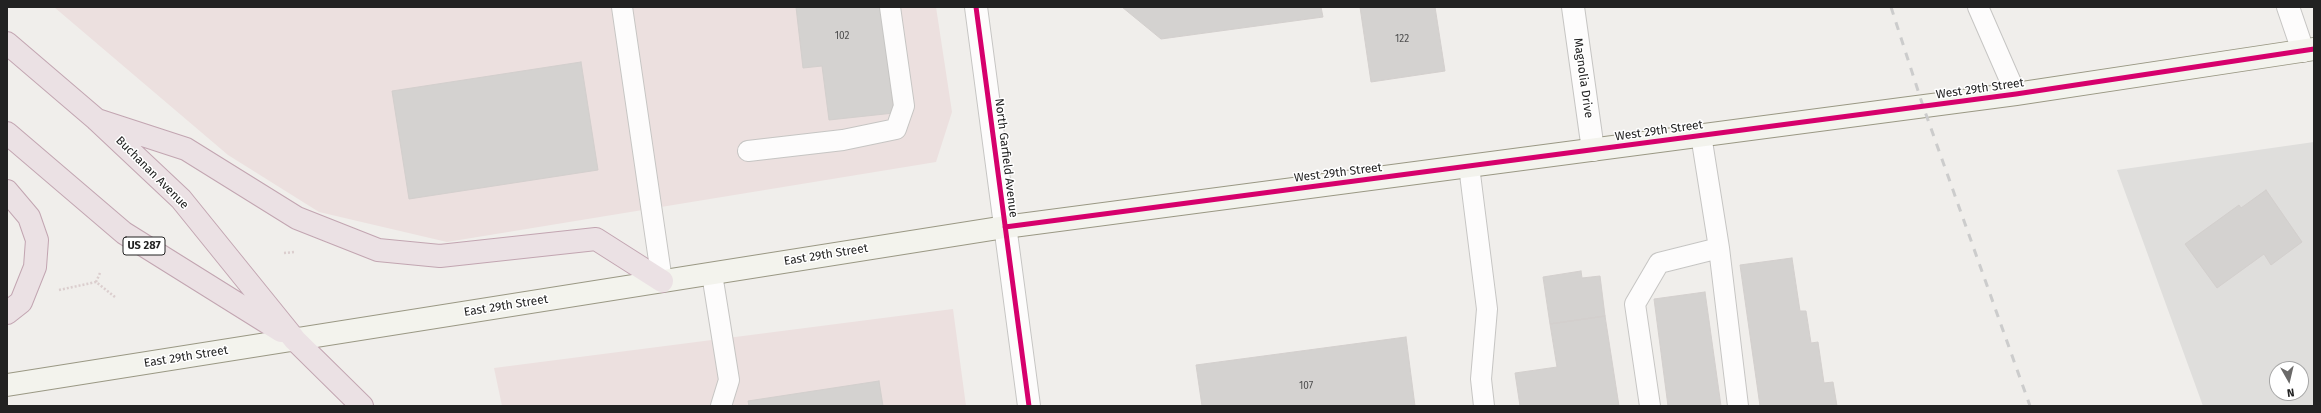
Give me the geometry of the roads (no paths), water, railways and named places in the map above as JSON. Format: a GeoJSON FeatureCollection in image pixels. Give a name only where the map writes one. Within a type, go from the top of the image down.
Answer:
{"type":"FeatureCollection","features":[{"type":"Feature","properties":{"kind":"highway","name":"Buchanan Avenue"},"geometry":{"type":"LineString","coordinates":[[7,43],[97,120],[181,199],[295,340],[362,406]]}},
{"type":"Feature","properties":{"kind":"highway"},"geometry":{"type":"LineString","coordinates":[[97,120],[186,149],[297,218],[378,250],[440,256],[596,239],[662,281]]}},
{"type":"Feature","properties":{"kind":"highway","name":"Buchanan Avenue"},"geometry":{"type":"LineString","coordinates":[[7,133],[124,233],[295,340]]}},
{"type":"Feature","properties":{"kind":"highway"},"geometry":{"type":"LineString","coordinates":[[7,191],[28,217],[37,240],[34,267],[21,302],[7,313]]}},
{"type":"Feature","properties":{"kind":"main road","name":"West 29th Street"},"geometry":{"type":"LineString","coordinates":[[1005,227],[2016,94],[2308,50]]}},
{"type":"Feature","properties":{"kind":"main road","name":"East 29th Street"},"geometry":{"type":"LineString","coordinates":[[7,385],[1005,227]]}},
{"type":"Feature","properties":{"kind":"street","name":"North Garfield Avenue"},"geometry":{"type":"LineString","coordinates":[[976,7],[1029,406]]}},
{"type":"Feature","properties":{"kind":"street","name":"Magnolia Drive"},"geometry":{"type":"LineString","coordinates":[[1573,7],[1592,150]]}},
{"type":"Feature","properties":{"kind":"street"},"geometry":{"type":"LineString","coordinates":[[2288,7],[2308,50]]}},
{"type":"Feature","properties":{"kind":"lane"},"geometry":{"type":"LineString","coordinates":[[622,7],[662,281]]}},
{"type":"Feature","properties":{"kind":"lane"},"geometry":{"type":"LineString","coordinates":[[748,151],[843,140],[896,129],[904,106],[890,7]]}},
{"type":"Feature","properties":{"kind":"lane"},"geometry":{"type":"LineString","coordinates":[[1978,7],[2016,94]]}},
{"type":"Feature","properties":{"kind":"lane"},"geometry":{"type":"LineString","coordinates":[[1701,135],[1719,248],[1738,406]]}},
{"type":"Feature","properties":{"kind":"lane"},"geometry":{"type":"LineString","coordinates":[[1468,166],[1487,309],[1481,379],[1484,406]]}},
{"type":"Feature","properties":{"kind":"lane"},"geometry":{"type":"LineString","coordinates":[[1650,406],[1635,304],[1659,263],[1719,248]]}},
{"type":"Feature","properties":{"kind":"lane"},"geometry":{"type":"LineString","coordinates":[[712,274],[729,380],[721,406]]}},
{"type":"Feature","properties":{"kind":"railway"},"geometry":{"type":"LineString","coordinates":[[1891,7],[1923,106],[2030,406]]}}]}
